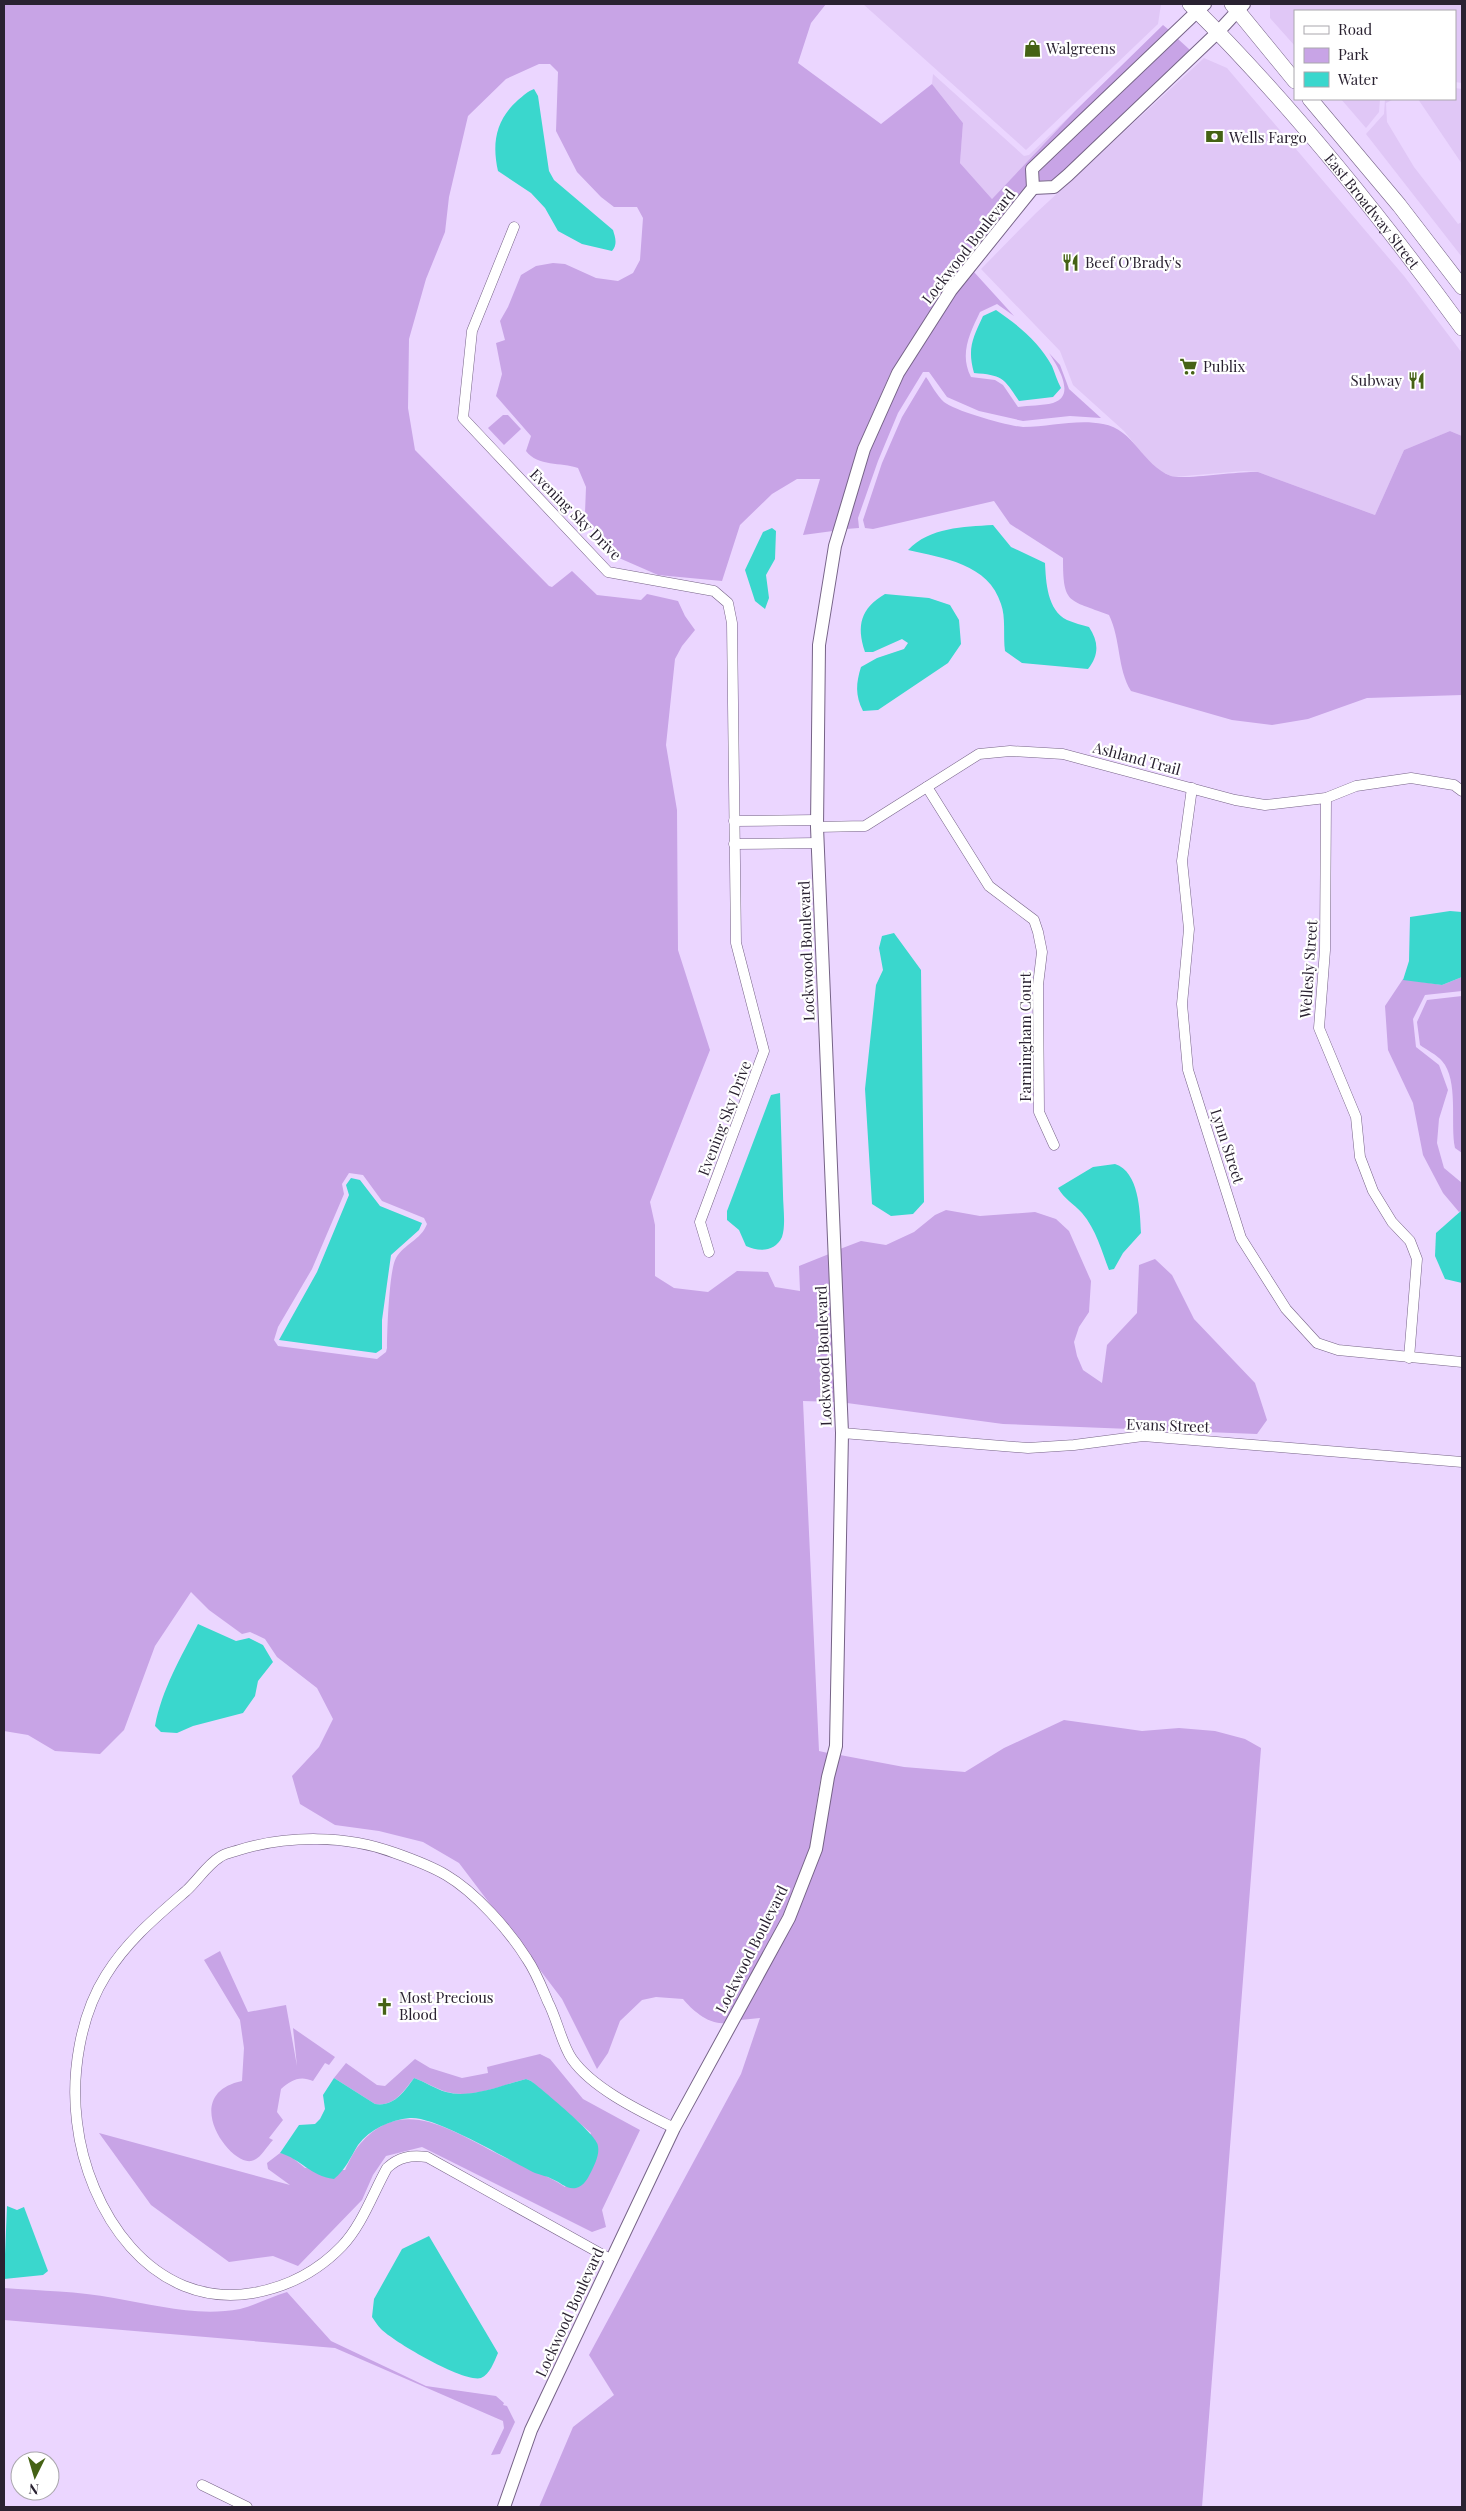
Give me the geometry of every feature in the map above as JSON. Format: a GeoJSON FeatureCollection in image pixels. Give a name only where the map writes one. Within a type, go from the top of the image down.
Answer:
{"type":"FeatureCollection","features":[{"type":"Feature","properties":{"kind":"main road","name":"East Broadway Street"},"geometry":{"type":"LineString","coordinates":[[1197,6],[1304,128],[1429,283],[1462,328]]}},
{"type":"Feature","properties":{"kind":"main road"},"geometry":{"type":"LineString","coordinates":[[1238,6],[1294,80]]}},
{"type":"Feature","properties":{"kind":"main road","name":"East Broadway Street"},"geometry":{"type":"LineString","coordinates":[[1311,100],[1462,287]]}},
{"type":"Feature","properties":{"kind":"main road"},"geometry":{"type":"LineString","coordinates":[[1429,283],[1448,268]]}},
{"type":"Feature","properties":{"kind":"street","name":"Lockwood Boulevard"},"geometry":{"type":"LineString","coordinates":[[504,2507],[531,2430],[674,2128],[789,1918],[816,1849],[828,1778],[836,1746],[842,1433],[817,823],[819,645],[835,546],[864,449],[898,373],[951,290],[1034,188],[1032,169],[1197,6]]}},
{"type":"Feature","properties":{"kind":"street","name":"Lockwood Boulevard"},"geometry":{"type":"LineString","coordinates":[[1034,188],[1054,186],[1068,175],[1218,32],[1238,6]]}},
{"type":"Feature","properties":{"kind":"street","name":"Evening Sky Drive"},"geometry":{"type":"LineString","coordinates":[[514,227],[472,331],[463,418],[608,572],[714,591],[728,603],[732,623],[736,943],[764,1051],[700,1222],[709,1252]]}},
{"type":"Feature","properties":{"kind":"street","name":"Ashland Trail"},"geometry":{"type":"LineString","coordinates":[[817,823],[865,826],[979,754],[1010,751],[1063,754],[1235,800],[1265,805],[1326,798],[1356,786],[1411,778],[1454,784],[1462,791]]}},
{"type":"Feature","properties":{"kind":"street","name":"Farmingham Court"},"geometry":{"type":"LineString","coordinates":[[927,787],[989,886],[1034,920],[1042,952],[1038,985],[1039,1112],[1054,1145]]}},
{"type":"Feature","properties":{"kind":"street","name":"Lynn Street"},"geometry":{"type":"LineString","coordinates":[[1192,788],[1182,860],[1189,929],[1182,1004],[1188,1070],[1241,1238],[1286,1309],[1317,1343],[1338,1350],[1462,1362]]}},
{"type":"Feature","properties":{"kind":"street","name":"Wellesly Street"},"geometry":{"type":"LineString","coordinates":[[1326,798],[1326,941],[1319,1028],[1356,1117],[1360,1157],[1373,1191],[1392,1222],[1410,1242],[1417,1259],[1409,1358]]}},
{"type":"Feature","properties":{"kind":"street"},"geometry":{"type":"LineString","coordinates":[[734,821],[817,823]]}},
{"type":"Feature","properties":{"kind":"street"},"geometry":{"type":"LineString","coordinates":[[734,844],[818,843]]}},
{"type":"Feature","properties":{"kind":"street","name":"Evans Street"},"geometry":{"type":"LineString","coordinates":[[842,1433],[1028,1448],[1074,1445],[1143,1436],[1462,1462]]}},
{"type":"Feature","properties":{"kind":"street"},"geometry":{"type":"LineString","coordinates":[[612,2260],[427,2157],[411,2155],[396,2160],[387,2168],[346,2242],[327,2261],[300,2278],[269,2290],[238,2296],[199,2291],[163,2277],[134,2253],[105,2212],[86,2168],[76,2120],[76,2064],[88,2013],[105,1976],[137,1934],[192,1886],[222,1855],[266,1842],[332,1839],[393,1852],[447,1876],[495,1916],[528,1960],[556,2017],[572,2058],[598,2084],[674,2128]]}},
{"type":"Feature","properties":{"kind":"street"},"geometry":{"type":"LineString","coordinates":[[202,2485],[247,2507]]}},
{"type":"Feature","properties":{"kind":"shaded area"},"geometry":{"type":"Polygon","coordinates":[[[863,4],[1161,4],[1158,24],[1026,150],[863,4]]]}},
{"type":"Feature","properties":{"kind":"shaded area"},"geometry":{"type":"Polygon","coordinates":[[[1270,4],[1462,4],[1462,83],[1456,82],[1456,10],[1294,10],[1294,45],[1270,18],[1270,4]]]}},
{"type":"Feature","properties":{"kind":"shaded area"},"geometry":{"type":"Polygon","coordinates":[[[1204,58],[1227,68],[1404,276],[1462,353],[1462,436],[1450,431],[1404,450],[1375,515],[1258,472],[1244,471],[1173,477],[1154,468],[1124,431],[1073,385],[1060,351],[981,269],[1036,213],[1204,58]]]}},
{"type":"Feature","properties":{"kind":"shaded area"},"geometry":{"type":"Polygon","coordinates":[[[933,74],[1024,156],[1029,155],[1075,111],[992,199],[960,163],[963,123],[932,84],[933,74]]]}},
{"type":"Feature","properties":{"kind":"shaded area"},"geometry":{"type":"Polygon","coordinates":[[[1456,88],[1462,89],[1462,164],[1419,100],[1456,100],[1456,88]]]}},
{"type":"Feature","properties":{"kind":"shaded area"},"geometry":{"type":"Polygon","coordinates":[[[1342,100],[1380,100],[1379,112],[1366,128],[1342,100]]]}},
{"type":"Feature","properties":{"kind":"shaded area"},"geometry":{"type":"Polygon","coordinates":[[[1385,100],[1392,100],[1386,103],[1387,122],[1414,167],[1458,224],[1462,222],[1462,257],[1366,134],[1384,114],[1385,100]]]}},
{"type":"Feature","properties":{"kind":"green space"},"geometry":{"type":"Polygon","coordinates":[[[4,4],[826,4],[811,23],[798,63],[881,124],[932,84],[963,123],[960,163],[992,199],[1075,111],[1163,25],[1169,30],[1069,127],[1027,186],[946,286],[890,374],[858,447],[833,531],[803,535],[820,479],[797,479],[772,494],[740,525],[722,581],[658,575],[603,551],[599,537],[589,523],[585,513],[586,487],[578,468],[543,462],[531,456],[526,451],[531,436],[496,396],[502,374],[496,343],[505,340],[500,321],[521,275],[536,266],[553,263],[565,264],[596,278],[618,281],[633,273],[640,260],[643,218],[637,207],[614,207],[601,197],[577,172],[556,131],[558,72],[550,64],[539,64],[506,79],[468,116],[449,197],[445,232],[426,279],[409,339],[408,408],[415,450],[549,586],[552,587],[572,571],[597,595],[641,600],[647,594],[678,601],[685,616],[695,630],[682,646],[675,659],[666,745],[677,810],[678,950],[710,1050],[650,1202],[655,1225],[655,1276],[674,1288],[708,1292],[737,1271],[768,1272],[775,1287],[800,1291],[799,1266],[829,1254],[835,1402],[803,1401],[819,1751],[828,1753],[820,1782],[810,1847],[783,1915],[725,2023],[713,2022],[707,2019],[691,2008],[683,1999],[656,1997],[642,2000],[620,2021],[608,2053],[597,2069],[562,1999],[459,1863],[423,1842],[379,1831],[335,1825],[300,1804],[292,1776],[319,1747],[333,1719],[317,1688],[277,1657],[265,1639],[250,1632],[242,1634],[209,1610],[191,1592],[155,1646],[124,1730],[100,1754],[55,1751],[28,1735],[4,1731],[4,4]],[[349,1173],[342,1184],[344,1194],[312,1269],[278,1327],[274,1340],[278,1346],[377,1359],[386,1352],[390,1288],[396,1258],[403,1249],[421,1234],[427,1224],[424,1218],[382,1201],[363,1175],[349,1173]]]}},
{"type":"Feature","properties":{"kind":"green space"},"geometry":{"type":"Polygon","coordinates":[[[1178,39],[1190,50],[1065,170],[1052,180],[1039,181],[1039,172],[1178,39]]]}},
{"type":"Feature","properties":{"kind":"green space"},"geometry":{"type":"Polygon","coordinates":[[[976,268],[974,272],[1014,316],[997,304],[980,312],[967,344],[966,360],[971,377],[995,380],[1003,385],[1018,407],[1053,403],[1064,394],[1064,387],[1060,372],[1049,353],[1060,365],[1069,389],[1101,418],[1070,416],[1023,421],[979,411],[947,397],[929,372],[923,372],[898,413],[878,461],[858,518],[859,528],[846,529],[869,452],[889,403],[929,333],[976,268]]]}},
{"type":"Feature","properties":{"kind":"green space"},"geometry":{"type":"Polygon","coordinates":[[[926,377],[944,402],[950,406],[994,421],[1023,427],[1083,422],[1114,427],[1123,433],[1152,464],[1171,476],[1187,477],[1258,472],[1375,515],[1404,450],[1450,431],[1462,436],[1462,695],[1367,698],[1308,719],[1272,725],[1232,720],[1131,691],[1123,673],[1116,634],[1109,615],[1076,602],[1071,598],[1064,584],[1063,558],[1010,524],[994,501],[873,529],[865,528],[863,520],[882,463],[902,417],[926,377]]]}},
{"type":"Feature","properties":{"kind":"green space"},"geometry":{"type":"Polygon","coordinates":[[[503,415],[508,415],[521,429],[504,445],[488,428],[503,415]]]}},
{"type":"Feature","properties":{"kind":"green space"},"geometry":{"type":"Polygon","coordinates":[[[1462,977],[1462,991],[1425,995],[1413,1019],[1416,1047],[1439,1065],[1448,1090],[1439,1119],[1437,1143],[1444,1168],[1462,1183],[1462,1210],[1459,1212],[1443,1193],[1423,1155],[1413,1103],[1388,1050],[1385,1006],[1403,979],[1442,985],[1462,977]]]}},
{"type":"Feature","properties":{"kind":"green space"},"geometry":{"type":"Polygon","coordinates":[[[1462,996],[1462,1153],[1455,1148],[1452,1091],[1447,1069],[1440,1059],[1420,1045],[1417,1022],[1427,1000],[1462,996]]]}},
{"type":"Feature","properties":{"kind":"green space"},"geometry":{"type":"Polygon","coordinates":[[[946,1210],[980,1216],[1035,1212],[1056,1219],[1069,1231],[1091,1281],[1089,1312],[1079,1327],[1074,1342],[1077,1356],[1083,1370],[1102,1383],[1107,1345],[1137,1313],[1139,1265],[1155,1259],[1172,1275],[1194,1319],[1255,1383],[1267,1420],[1257,1434],[1003,1424],[847,1403],[840,1249],[861,1241],[886,1245],[914,1232],[935,1215],[946,1210]]]}},
{"type":"Feature","properties":{"kind":"green space"},"geometry":{"type":"Polygon","coordinates":[[[1064,1720],[1142,1731],[1179,1728],[1215,1731],[1245,1739],[1261,1748],[1202,2507],[539,2507],[573,2427],[614,2395],[589,2355],[741,2074],[760,2018],[740,2020],[794,1922],[840,1755],[904,1767],[965,1772],[1004,1748],[1064,1720]]]}},
{"type":"Feature","properties":{"kind":"green space"},"geometry":{"type":"Polygon","coordinates":[[[220,1951],[248,2012],[286,2005],[297,2066],[293,2028],[335,2057],[329,2065],[325,2063],[313,2081],[304,2078],[296,2079],[281,2089],[277,2112],[283,2120],[269,2138],[273,2140],[260,2155],[251,2161],[242,2159],[231,2152],[222,2141],[211,2113],[214,2100],[223,2088],[242,2081],[244,2048],[240,2020],[204,1960],[220,1951]]]}},
{"type":"Feature","properties":{"kind":"green space"},"geometry":{"type":"Polygon","coordinates":[[[540,2054],[550,2059],[583,2099],[640,2130],[602,2210],[606,2227],[592,2232],[422,2147],[386,2156],[373,2175],[362,2200],[298,2266],[273,2256],[229,2262],[151,2205],[99,2133],[290,2185],[268,2169],[267,2163],[280,2153],[289,2155],[305,2168],[345,2170],[360,2144],[376,2130],[392,2122],[409,2119],[426,2121],[460,2134],[565,2187],[591,2133],[531,2081],[526,2079],[477,2093],[457,2094],[443,2091],[414,2078],[393,2101],[375,2104],[334,2078],[346,2063],[377,2085],[385,2086],[415,2059],[430,2068],[462,2078],[488,2073],[487,2067],[540,2054]]]}},
{"type":"Feature","properties":{"kind":"green space"},"geometry":{"type":"Polygon","coordinates":[[[4,2288],[87,2294],[177,2309],[208,2312],[240,2309],[287,2292],[331,2341],[426,2386],[496,2396],[504,2403],[503,2405],[507,2406],[515,2422],[500,2454],[491,2455],[504,2428],[503,2421],[335,2348],[4,2320],[4,2288]]]}},
{"type":"Feature","properties":{"kind":"water"},"geometry":{"type":"Polygon","coordinates":[[[534,89],[538,96],[549,171],[554,180],[613,230],[615,243],[612,251],[582,244],[558,231],[545,208],[531,193],[498,171],[495,151],[500,125],[510,108],[524,95],[534,89]]]}},
{"type":"Feature","properties":{"kind":"water"},"geometry":{"type":"Polygon","coordinates":[[[996,310],[1027,335],[1047,357],[1061,388],[1053,397],[1019,401],[1010,387],[1001,379],[991,375],[974,373],[971,350],[974,337],[983,316],[996,310]]]}},
{"type":"Feature","properties":{"kind":"water"},"geometry":{"type":"Polygon","coordinates":[[[993,525],[1011,547],[1045,563],[1049,595],[1055,610],[1067,620],[1089,627],[1095,638],[1096,654],[1088,669],[1022,663],[1005,651],[1003,609],[995,591],[986,580],[976,571],[950,560],[908,550],[917,542],[937,533],[959,528],[993,525]]]}},
{"type":"Feature","properties":{"kind":"water"},"geometry":{"type":"Polygon","coordinates":[[[772,528],[776,531],[775,559],[766,575],[769,598],[765,609],[755,601],[745,570],[763,532],[772,528]]]}},
{"type":"Feature","properties":{"kind":"water"},"geometry":{"type":"Polygon","coordinates":[[[885,594],[929,598],[950,605],[959,620],[961,644],[948,663],[878,710],[863,711],[857,689],[861,667],[877,658],[904,649],[908,643],[902,639],[873,652],[865,652],[861,634],[863,618],[870,605],[885,594]]]}},
{"type":"Feature","properties":{"kind":"water"},"geometry":{"type":"Polygon","coordinates":[[[1450,911],[1462,912],[1462,977],[1442,985],[1403,980],[1409,961],[1410,917],[1450,911]]]}},
{"type":"Feature","properties":{"kind":"water"},"geometry":{"type":"Polygon","coordinates":[[[894,933],[921,970],[924,1202],[913,1214],[891,1216],[872,1204],[865,1089],[876,985],[883,970],[879,948],[882,936],[894,933]]]}},
{"type":"Feature","properties":{"kind":"water"},"geometry":{"type":"Polygon","coordinates":[[[780,1093],[784,1227],[782,1237],[775,1246],[761,1250],[746,1246],[739,1230],[727,1220],[727,1211],[771,1095],[780,1093]]]}},
{"type":"Feature","properties":{"kind":"water"},"geometry":{"type":"Polygon","coordinates":[[[1115,1164],[1123,1168],[1134,1183],[1139,1203],[1141,1233],[1123,1253],[1114,1269],[1109,1270],[1087,1219],[1058,1188],[1093,1167],[1115,1164]]]}},
{"type":"Feature","properties":{"kind":"water"},"geometry":{"type":"Polygon","coordinates":[[[351,1178],[360,1180],[380,1206],[422,1223],[419,1230],[391,1255],[382,1320],[382,1349],[376,1353],[279,1340],[317,1272],[349,1195],[346,1185],[351,1178]]]}},
{"type":"Feature","properties":{"kind":"water"},"geometry":{"type":"Polygon","coordinates":[[[1462,1210],[1462,1283],[1445,1279],[1435,1256],[1436,1233],[1462,1210]]]}},
{"type":"Feature","properties":{"kind":"water"},"geometry":{"type":"Polygon","coordinates":[[[198,1624],[236,1641],[249,1638],[263,1645],[273,1662],[258,1681],[255,1696],[243,1713],[193,1726],[177,1733],[161,1732],[155,1726],[162,1699],[198,1624]]]}},
{"type":"Feature","properties":{"kind":"water"},"geometry":{"type":"Polygon","coordinates":[[[334,2078],[375,2104],[393,2101],[414,2078],[442,2091],[456,2094],[476,2093],[526,2079],[546,2093],[587,2130],[597,2143],[597,2158],[583,2184],[576,2188],[570,2188],[535,2173],[454,2131],[422,2119],[410,2118],[388,2123],[368,2134],[358,2145],[342,2171],[334,2179],[318,2175],[294,2159],[280,2153],[299,2125],[315,2124],[320,2119],[325,2109],[323,2095],[334,2078]]]}},
{"type":"Feature","properties":{"kind":"water"},"geometry":{"type":"Polygon","coordinates":[[[7,2206],[17,2210],[24,2207],[48,2271],[43,2275],[4,2279],[7,2206]]]}},
{"type":"Feature","properties":{"kind":"water"},"geometry":{"type":"Polygon","coordinates":[[[429,2236],[498,2353],[489,2371],[481,2378],[472,2378],[460,2374],[414,2352],[388,2335],[372,2317],[374,2299],[402,2249],[429,2236]]]}},
{"type":"Feature","properties":{"kind":"place","name":"Walgreens"},"geometry":{"type":"Point","coordinates":[1032,48]}},
{"type":"Feature","properties":{"kind":"place","name":"Wells Fargo"},"geometry":{"type":"Point","coordinates":[1215,137]}},
{"type":"Feature","properties":{"kind":"place","name":"Beef O'Brady's"},"geometry":{"type":"Point","coordinates":[1071,262]}},
{"type":"Feature","properties":{"kind":"place","name":"Publix"},"geometry":{"type":"Point","coordinates":[1189,366]}},
{"type":"Feature","properties":{"kind":"place","name":"Subway"},"geometry":{"type":"Point","coordinates":[1416,380]}},
{"type":"Feature","properties":{"kind":"place","name":"Most Precious Blood"},"geometry":{"type":"Point","coordinates":[385,2006]}}]}
